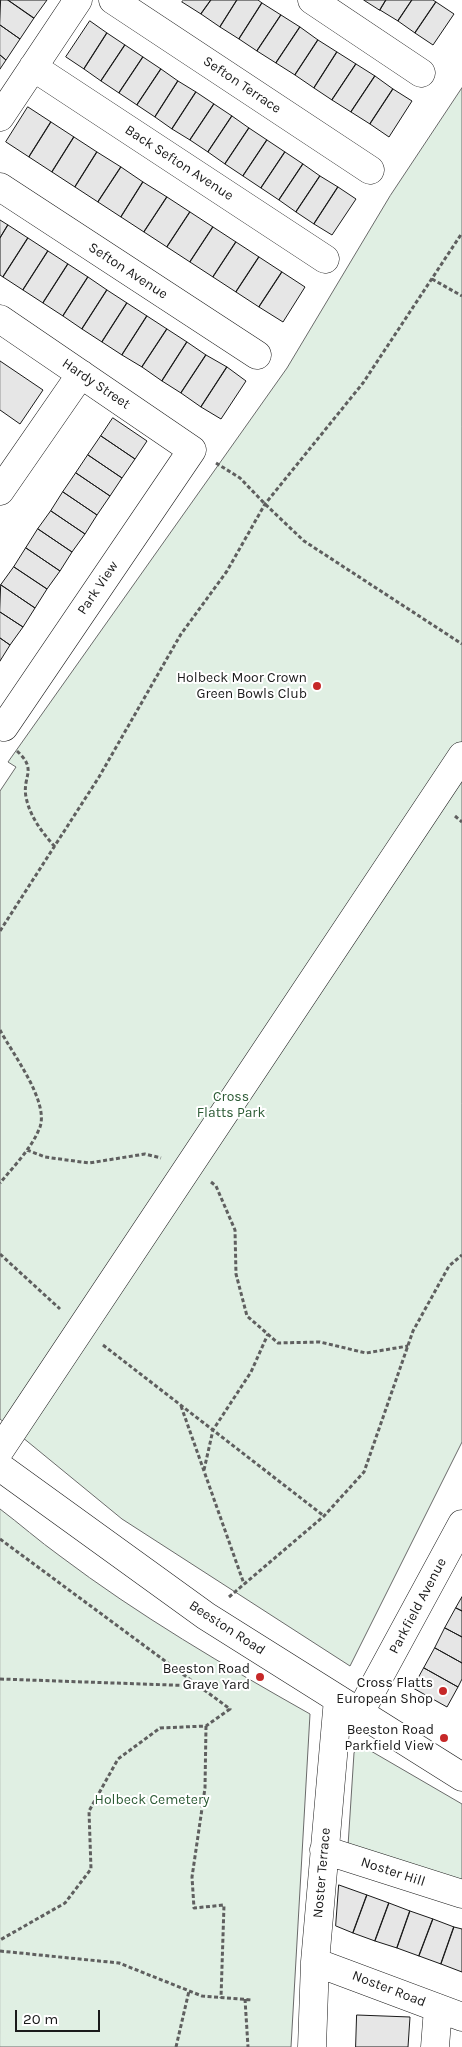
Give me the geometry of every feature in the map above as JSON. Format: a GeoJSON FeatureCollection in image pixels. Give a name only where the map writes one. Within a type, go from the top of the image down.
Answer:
{"type":"FeatureCollection","features":[{"type":"Feature","properties":{"kind":"street"},"geometry":{"type":"LineString","coordinates":[[0,116],[78,0]]}},
{"type":"Feature","properties":{"kind":"street","name":"Sefton Terrace"},"geometry":{"type":"LineString","coordinates":[[113,0],[370,170]]}},
{"type":"Feature","properties":{"kind":"street"},"geometry":{"type":"LineString","coordinates":[[312,0],[421,73]]}},
{"type":"Feature","properties":{"kind":"street","name":"Back Sefton Avenue"},"geometry":{"type":"LineString","coordinates":[[33,67],[325,259]]}},
{"type":"Feature","properties":{"kind":"street","name":"Sefton Avenue"},"geometry":{"type":"LineString","coordinates":[[0,187],[257,355]]}},
{"type":"Feature","properties":{"kind":"street","name":"Hardy Street"},"geometry":{"type":"LineString","coordinates":[[0,319],[192,450]]}},
{"type":"Feature","properties":{"kind":"street"},"geometry":{"type":"LineString","coordinates":[[4,475],[81,374]]}},
{"type":"Feature","properties":{"kind":"street","name":"Park View"},"geometry":{"type":"LineString","coordinates":[[2,726],[192,450]]}},
{"type":"Feature","properties":{"kind":"street"},"geometry":{"type":"LineString","coordinates":[[0,1450],[462,756]]}},
{"type":"Feature","properties":{"kind":"street","name":"Beeston Road"},"geometry":{"type":"LineString","coordinates":[[0,1467],[206,1616],[462,1776]]}},
{"type":"Feature","properties":{"kind":"street","name":"Parkfield Avenue"},"geometry":{"type":"LineString","coordinates":[[349,1706],[462,1524]]}},
{"type":"Feature","properties":{"kind":"street","name":"Noster Terrace"},"geometry":{"type":"LineString","coordinates":[[312,2047],[315,1962],[324,1850],[349,1706]]}},
{"type":"Feature","properties":{"kind":"street","name":"Noster Hill"},"geometry":{"type":"LineString","coordinates":[[324,1850],[462,1894]]}},
{"type":"Feature","properties":{"kind":"street","name":"Noster Road"},"geometry":{"type":"LineString","coordinates":[[315,1962],[450,2012]]}},
{"type":"Feature","properties":{"kind":"street"},"geometry":{"type":"LineString","coordinates":[[435,2047],[450,2012]]}},
{"type":"Feature","properties":{"kind":"path"},"geometry":{"type":"LineString","coordinates":[[0,931],[99,777],[182,634],[227,571],[265,504],[363,383],[462,233]]}},
{"type":"Feature","properties":{"kind":"path"},"geometry":{"type":"LineString","coordinates":[[432,278],[462,296]]}},
{"type":"Feature","properties":{"kind":"path"},"geometry":{"type":"LineString","coordinates":[[192,450],[240,478],[304,541],[462,644]]}},
{"type":"Feature","properties":{"kind":"path"},"geometry":{"type":"LineString","coordinates":[[2,726],[16,750],[27,759],[29,774],[26,795],[33,817],[55,847]]}},
{"type":"Feature","properties":{"kind":"path"},"geometry":{"type":"LineString","coordinates":[[0,1030],[40,1104],[40,1126],[27,1150],[0,1183]]}},
{"type":"Feature","properties":{"kind":"path"},"geometry":{"type":"LineString","coordinates":[[27,1150],[45,1157],[89,1164],[145,1154],[182,1163],[216,1186],[235,1230],[236,1274],[247,1316],[278,1343],[320,1342],[366,1353],[408,1346]]}},
{"type":"Feature","properties":{"kind":"path"},"geometry":{"type":"LineString","coordinates":[[0,1254],[82,1329],[324,1516]]}},
{"type":"Feature","properties":{"kind":"path"},"geometry":{"type":"LineString","coordinates":[[206,1616],[324,1516],[364,1472],[413,1331],[449,1266],[462,1255]]}},
{"type":"Feature","properties":{"kind":"path"},"geometry":{"type":"LineString","coordinates":[[204,1470],[213,1430],[251,1372],[268,1334]]}},
{"type":"Feature","properties":{"kind":"path"},"geometry":{"type":"LineString","coordinates":[[180,1404],[244,1584]]}},
{"type":"Feature","properties":{"kind":"path"},"geometry":{"type":"LineString","coordinates":[[0,1539],[230,1709],[206,1726],[160,1728],[118,1760],[89,1811],[91,1869],[65,1903],[0,1940]]}},
{"type":"Feature","properties":{"kind":"path"},"geometry":{"type":"LineString","coordinates":[[0,1679],[200,1686]]}},
{"type":"Feature","properties":{"kind":"path"},"geometry":{"type":"LineString","coordinates":[[206,1726],[205,1788],[192,1876],[194,1908],[224,1905],[221,1998]]}},
{"type":"Feature","properties":{"kind":"path"},"geometry":{"type":"LineString","coordinates":[[0,1951],[119,1963],[202,1996],[252,2000]]}},
{"type":"Feature","properties":{"kind":"path"},"geometry":{"type":"LineString","coordinates":[[176,2047],[189,1991]]}},
{"type":"Feature","properties":{"kind":"path"},"geometry":{"type":"LineString","coordinates":[[245,1999],[248,2047]]}},
{"type":"Feature","properties":{"kind":"green space","name":"Cross Flatts Park"},"geometry":{"type":"Polygon","coordinates":[[[462,88],[462,1442],[350,1666],[122,1519],[0,1419],[0,791],[16,767],[8,762],[287,368],[390,196],[462,88]]]}},
{"type":"Feature","properties":{"kind":"green space","name":"Holbeck Cemetery"},"geometry":{"type":"Polygon","coordinates":[[[0,1509],[52,1550],[120,1599],[214,1658],[310,1714],[291,2047],[0,2047],[0,1509]]]}},
{"type":"Feature","properties":{"kind":"green space"},"geometry":{"type":"Polygon","coordinates":[[[360,1747],[364,1747],[462,1804],[462,1885],[348,1846],[354,1753],[360,1747]]]}},
{"type":"Feature","properties":{"kind":"building"},"geometry":{"type":"Polygon","coordinates":[[[1,0],[8,0],[34,18],[20,39],[0,25],[1,0]]]}},
{"type":"Feature","properties":{"kind":"building"},"geometry":{"type":"Polygon","coordinates":[[[8,0],[47,0],[34,18],[8,0]]]}},
{"type":"Feature","properties":{"kind":"building"},"geometry":{"type":"Polygon","coordinates":[[[184,0],[211,0],[201,14],[182,2],[184,0]]]}},
{"type":"Feature","properties":{"kind":"building"},"geometry":{"type":"Polygon","coordinates":[[[211,0],[237,0],[220,27],[201,14],[211,0]]]}},
{"type":"Feature","properties":{"kind":"building"},"geometry":{"type":"Polygon","coordinates":[[[237,0],[258,0],[262,3],[239,39],[220,27],[237,0]]]}},
{"type":"Feature","properties":{"kind":"building"},"geometry":{"type":"Polygon","coordinates":[[[364,0],[386,0],[380,10],[364,0]]]}},
{"type":"Feature","properties":{"kind":"building"},"geometry":{"type":"Polygon","coordinates":[[[386,0],[412,0],[398,21],[380,10],[386,0]]]}},
{"type":"Feature","properties":{"kind":"building"},"geometry":{"type":"Polygon","coordinates":[[[412,0],[433,0],[436,2],[415,33],[398,21],[412,0]]]}},
{"type":"Feature","properties":{"kind":"building"},"geometry":{"type":"Polygon","coordinates":[[[436,2],[454,14],[433,45],[415,33],[436,2]]]}},
{"type":"Feature","properties":{"kind":"building"},"geometry":{"type":"Polygon","coordinates":[[[262,3],[281,15],[257,51],[239,39],[262,3]]]}},
{"type":"Feature","properties":{"kind":"building"},"geometry":{"type":"Polygon","coordinates":[[[281,15],[300,27],[276,63],[257,51],[281,15]]]}},
{"type":"Feature","properties":{"kind":"building"},"geometry":{"type":"Polygon","coordinates":[[[90,21],[107,33],[84,69],[66,57],[90,21]]]}},
{"type":"Feature","properties":{"kind":"building"},"geometry":{"type":"Polygon","coordinates":[[[0,25],[20,39],[6,60],[0,55],[0,25]]]}},
{"type":"Feature","properties":{"kind":"building"},"geometry":{"type":"Polygon","coordinates":[[[300,27],[318,40],[295,75],[276,63],[300,27]]]}},
{"type":"Feature","properties":{"kind":"building"},"geometry":{"type":"Polygon","coordinates":[[[107,33],[125,45],[101,81],[84,69],[107,33]]]}},
{"type":"Feature","properties":{"kind":"building"},"geometry":{"type":"Polygon","coordinates":[[[318,40],[337,52],[314,88],[295,75],[318,40]]]}},
{"type":"Feature","properties":{"kind":"building"},"geometry":{"type":"Polygon","coordinates":[[[125,45],[143,57],[119,93],[101,81],[125,45]]]}},
{"type":"Feature","properties":{"kind":"building"},"geometry":{"type":"Polygon","coordinates":[[[337,52],[356,64],[332,100],[314,88],[337,52]]]}},
{"type":"Feature","properties":{"kind":"building"},"geometry":{"type":"Polygon","coordinates":[[[0,55],[6,60],[0,69],[0,55]]]}},
{"type":"Feature","properties":{"kind":"building"},"geometry":{"type":"Polygon","coordinates":[[[143,57],[161,69],[137,105],[119,93],[143,57]]]}},
{"type":"Feature","properties":{"kind":"building"},"geometry":{"type":"Polygon","coordinates":[[[356,64],[375,76],[351,112],[332,100],[356,64]]]}},
{"type":"Feature","properties":{"kind":"building"},"geometry":{"type":"Polygon","coordinates":[[[161,69],[178,81],[155,117],[137,105],[161,69]]]}},
{"type":"Feature","properties":{"kind":"building"},"geometry":{"type":"Polygon","coordinates":[[[375,76],[393,89],[370,124],[351,112],[375,76]]]}},
{"type":"Feature","properties":{"kind":"building"},"geometry":{"type":"Polygon","coordinates":[[[178,81],[196,92],[172,129],[155,117],[178,81]]]}},
{"type":"Feature","properties":{"kind":"building"},"geometry":{"type":"Polygon","coordinates":[[[393,89],[412,101],[389,137],[370,124],[393,89]]]}},
{"type":"Feature","properties":{"kind":"building"},"geometry":{"type":"Polygon","coordinates":[[[196,92],[214,104],[190,140],[172,129],[196,92]]]}},
{"type":"Feature","properties":{"kind":"building"},"geometry":{"type":"Polygon","coordinates":[[[214,104],[232,116],[208,152],[190,140],[214,104]]]}},
{"type":"Feature","properties":{"kind":"building"},"geometry":{"type":"Polygon","coordinates":[[[28,107],[51,122],[29,157],[6,142],[28,107]]]}},
{"type":"Feature","properties":{"kind":"building"},"geometry":{"type":"Polygon","coordinates":[[[232,116],[249,128],[225,164],[208,152],[232,116]]]}},
{"type":"Feature","properties":{"kind":"building"},"geometry":{"type":"Polygon","coordinates":[[[51,122],[74,137],[52,172],[29,157],[51,122]]]}},
{"type":"Feature","properties":{"kind":"building"},"geometry":{"type":"Polygon","coordinates":[[[249,128],[267,140],[243,176],[225,164],[249,128]]]}},
{"type":"Feature","properties":{"kind":"building"},"geometry":{"type":"Polygon","coordinates":[[[74,137],[97,152],[75,187],[52,172],[74,137]]]}},
{"type":"Feature","properties":{"kind":"building"},"geometry":{"type":"Polygon","coordinates":[[[267,140],[285,152],[261,188],[243,176],[267,140]]]}},
{"type":"Feature","properties":{"kind":"building"},"geometry":{"type":"Polygon","coordinates":[[[97,152],[121,167],[98,202],[75,187],[97,152]]]}},
{"type":"Feature","properties":{"kind":"building"},"geometry":{"type":"Polygon","coordinates":[[[285,152],[303,164],[279,200],[261,188],[285,152]]]}},
{"type":"Feature","properties":{"kind":"building"},"geometry":{"type":"Polygon","coordinates":[[[303,164],[320,176],[296,212],[279,200],[303,164]]]}},
{"type":"Feature","properties":{"kind":"building"},"geometry":{"type":"Polygon","coordinates":[[[121,167],[143,182],[121,217],[98,202],[121,167]]]}},
{"type":"Feature","properties":{"kind":"building"},"geometry":{"type":"Polygon","coordinates":[[[320,176],[338,187],[314,224],[296,212],[320,176]]]}},
{"type":"Feature","properties":{"kind":"building"},"geometry":{"type":"Polygon","coordinates":[[[143,182],[167,197],[144,232],[121,217],[143,182]]]}},
{"type":"Feature","properties":{"kind":"building"},"geometry":{"type":"Polygon","coordinates":[[[338,187],[356,199],[332,235],[314,224],[338,187]]]}},
{"type":"Feature","properties":{"kind":"building"},"geometry":{"type":"Polygon","coordinates":[[[167,197],[190,212],[167,247],[144,232],[167,197]]]}},
{"type":"Feature","properties":{"kind":"building"},"geometry":{"type":"Polygon","coordinates":[[[190,212],[213,227],[190,262],[167,247],[190,212]]]}},
{"type":"Feature","properties":{"kind":"building"},"geometry":{"type":"Polygon","coordinates":[[[0,220],[8,225],[0,238],[0,220]]]}},
{"type":"Feature","properties":{"kind":"building"},"geometry":{"type":"Polygon","coordinates":[[[8,225],[28,238],[3,277],[0,275],[0,238],[8,225]]]}},
{"type":"Feature","properties":{"kind":"building"},"geometry":{"type":"Polygon","coordinates":[[[213,227],[236,242],[213,277],[190,262],[213,227]]]}},
{"type":"Feature","properties":{"kind":"building"},"geometry":{"type":"Polygon","coordinates":[[[28,238],[48,251],[23,290],[3,277],[28,238]]]}},
{"type":"Feature","properties":{"kind":"building"},"geometry":{"type":"Polygon","coordinates":[[[236,242],[259,257],[236,292],[213,277],[236,242]]]}},
{"type":"Feature","properties":{"kind":"building"},"geometry":{"type":"Polygon","coordinates":[[[48,251],[68,264],[43,303],[23,290],[48,251]]]}},
{"type":"Feature","properties":{"kind":"building"},"geometry":{"type":"Polygon","coordinates":[[[259,257],[282,272],[259,307],[236,292],[259,257]]]}},
{"type":"Feature","properties":{"kind":"building"},"geometry":{"type":"Polygon","coordinates":[[[68,264],[88,277],[63,316],[43,303],[68,264]]]}},
{"type":"Feature","properties":{"kind":"building"},"geometry":{"type":"Polygon","coordinates":[[[282,272],[305,287],[283,322],[259,307],[282,272]]]}},
{"type":"Feature","properties":{"kind":"building"},"geometry":{"type":"Polygon","coordinates":[[[88,277],[107,290],[82,329],[63,316],[88,277]]]}},
{"type":"Feature","properties":{"kind":"building"},"geometry":{"type":"Polygon","coordinates":[[[107,290],[127,303],[102,342],[82,329],[107,290]]]}},
{"type":"Feature","properties":{"kind":"building"},"geometry":{"type":"Polygon","coordinates":[[[127,303],[147,316],[122,355],[102,342],[127,303]]]}},
{"type":"Feature","properties":{"kind":"building"},"geometry":{"type":"Polygon","coordinates":[[[147,316],[167,329],[142,367],[122,355],[147,316]]]}},
{"type":"Feature","properties":{"kind":"building"},"geometry":{"type":"Polygon","coordinates":[[[167,329],[187,342],[162,381],[142,367],[167,329]]]}},
{"type":"Feature","properties":{"kind":"building"},"geometry":{"type":"Polygon","coordinates":[[[187,342],[206,355],[181,393],[162,381],[187,342]]]}},
{"type":"Feature","properties":{"kind":"building"},"geometry":{"type":"Polygon","coordinates":[[[206,355],[227,367],[201,407],[181,393],[206,355]]]}},
{"type":"Feature","properties":{"kind":"building"},"geometry":{"type":"Polygon","coordinates":[[[0,361],[43,390],[20,424],[0,410],[0,361]]]}},
{"type":"Feature","properties":{"kind":"building"},"geometry":{"type":"Polygon","coordinates":[[[227,367],[246,381],[221,419],[201,407],[227,367]]]}},
{"type":"Feature","properties":{"kind":"building"},"geometry":{"type":"Polygon","coordinates":[[[113,418],[147,441],[135,459],[101,436],[113,418]]]}},
{"type":"Feature","properties":{"kind":"building"},"geometry":{"type":"Polygon","coordinates":[[[101,436],[135,459],[122,478],[88,455],[101,436]]]}},
{"type":"Feature","properties":{"kind":"building"},"geometry":{"type":"Polygon","coordinates":[[[88,455],[122,478],[110,496],[76,473],[88,455]]]}},
{"type":"Feature","properties":{"kind":"building"},"geometry":{"type":"Polygon","coordinates":[[[76,473],[110,496],[97,515],[63,492],[76,473]]]}},
{"type":"Feature","properties":{"kind":"building"},"geometry":{"type":"Polygon","coordinates":[[[63,492],[97,515],[85,534],[51,511],[63,492]]]}},
{"type":"Feature","properties":{"kind":"building"},"geometry":{"type":"Polygon","coordinates":[[[51,511],[85,534],[72,552],[38,529],[51,511]]]}},
{"type":"Feature","properties":{"kind":"building"},"geometry":{"type":"Polygon","coordinates":[[[38,529],[72,552],[60,571],[26,548],[38,529]]]}},
{"type":"Feature","properties":{"kind":"building"},"geometry":{"type":"Polygon","coordinates":[[[26,548],[60,571],[47,589],[14,567],[26,548]]]}},
{"type":"Feature","properties":{"kind":"building"},"geometry":{"type":"Polygon","coordinates":[[[14,567],[47,589],[35,608],[1,585],[14,567]]]}},
{"type":"Feature","properties":{"kind":"building"},"geometry":{"type":"Polygon","coordinates":[[[1,585],[35,608],[23,627],[0,612],[1,585]]]}},
{"type":"Feature","properties":{"kind":"building"},"geometry":{"type":"Polygon","coordinates":[[[0,612],[23,627],[10,645],[0,638],[0,612]]]}},
{"type":"Feature","properties":{"kind":"building"},"geometry":{"type":"Polygon","coordinates":[[[0,638],[10,645],[0,661],[0,638]]]}},
{"type":"Feature","properties":{"kind":"building"},"geometry":{"type":"Polygon","coordinates":[[[462,1597],[462,1611],[456,1608],[462,1597]]]}},
{"type":"Feature","properties":{"kind":"building"},"geometry":{"type":"Polygon","coordinates":[[[456,1608],[462,1611],[462,1637],[445,1628],[456,1608]]]}},
{"type":"Feature","properties":{"kind":"building"},"geometry":{"type":"Polygon","coordinates":[[[445,1628],[462,1637],[462,1663],[435,1648],[445,1628]]]}},
{"type":"Feature","properties":{"kind":"building"},"geometry":{"type":"Polygon","coordinates":[[[435,1648],[462,1663],[462,1679],[458,1687],[424,1668],[435,1648]]]}},
{"type":"Feature","properties":{"kind":"building"},"geometry":{"type":"Polygon","coordinates":[[[424,1668],[458,1687],[447,1707],[413,1688],[424,1668]]]}},
{"type":"Feature","properties":{"kind":"building"},"geometry":{"type":"Polygon","coordinates":[[[339,1885],[367,1895],[353,1933],[336,1926],[339,1885]]]}},
{"type":"Feature","properties":{"kind":"building"},"geometry":{"type":"Polygon","coordinates":[[[367,1895],[389,1903],[375,1941],[353,1933],[367,1895]]]}},
{"type":"Feature","properties":{"kind":"building"},"geometry":{"type":"Polygon","coordinates":[[[389,1903],[410,1911],[397,1948],[375,1941],[389,1903]]]}},
{"type":"Feature","properties":{"kind":"building"},"geometry":{"type":"Polygon","coordinates":[[[410,1911],[433,1919],[419,1956],[397,1948],[410,1911]]]}},
{"type":"Feature","properties":{"kind":"building"},"geometry":{"type":"Polygon","coordinates":[[[433,1919],[454,1927],[441,1964],[419,1956],[433,1919]]]}},
{"type":"Feature","properties":{"kind":"building"},"geometry":{"type":"Polygon","coordinates":[[[454,1927],[462,1929],[462,1972],[441,1964],[454,1927]]]}},
{"type":"Feature","properties":{"kind":"building"},"geometry":{"type":"Polygon","coordinates":[[[357,2015],[410,2017],[408,2047],[356,2047],[357,2015]]]}},
{"type":"Feature","properties":{"kind":"place","name":"Holbeck Moor Crown Green Bowls Club"},"geometry":{"type":"Point","coordinates":[317,686]}},
{"type":"Feature","properties":{"kind":"place","name":"Beeston Road Grave Yard"},"geometry":{"type":"Point","coordinates":[260,1677]}},
{"type":"Feature","properties":{"kind":"place","name":"Cross Flatts European Shop"},"geometry":{"type":"Point","coordinates":[443,1691]}},
{"type":"Feature","properties":{"kind":"place","name":"Beeston Road Parkfield View"},"geometry":{"type":"Point","coordinates":[444,1738]}}]}
